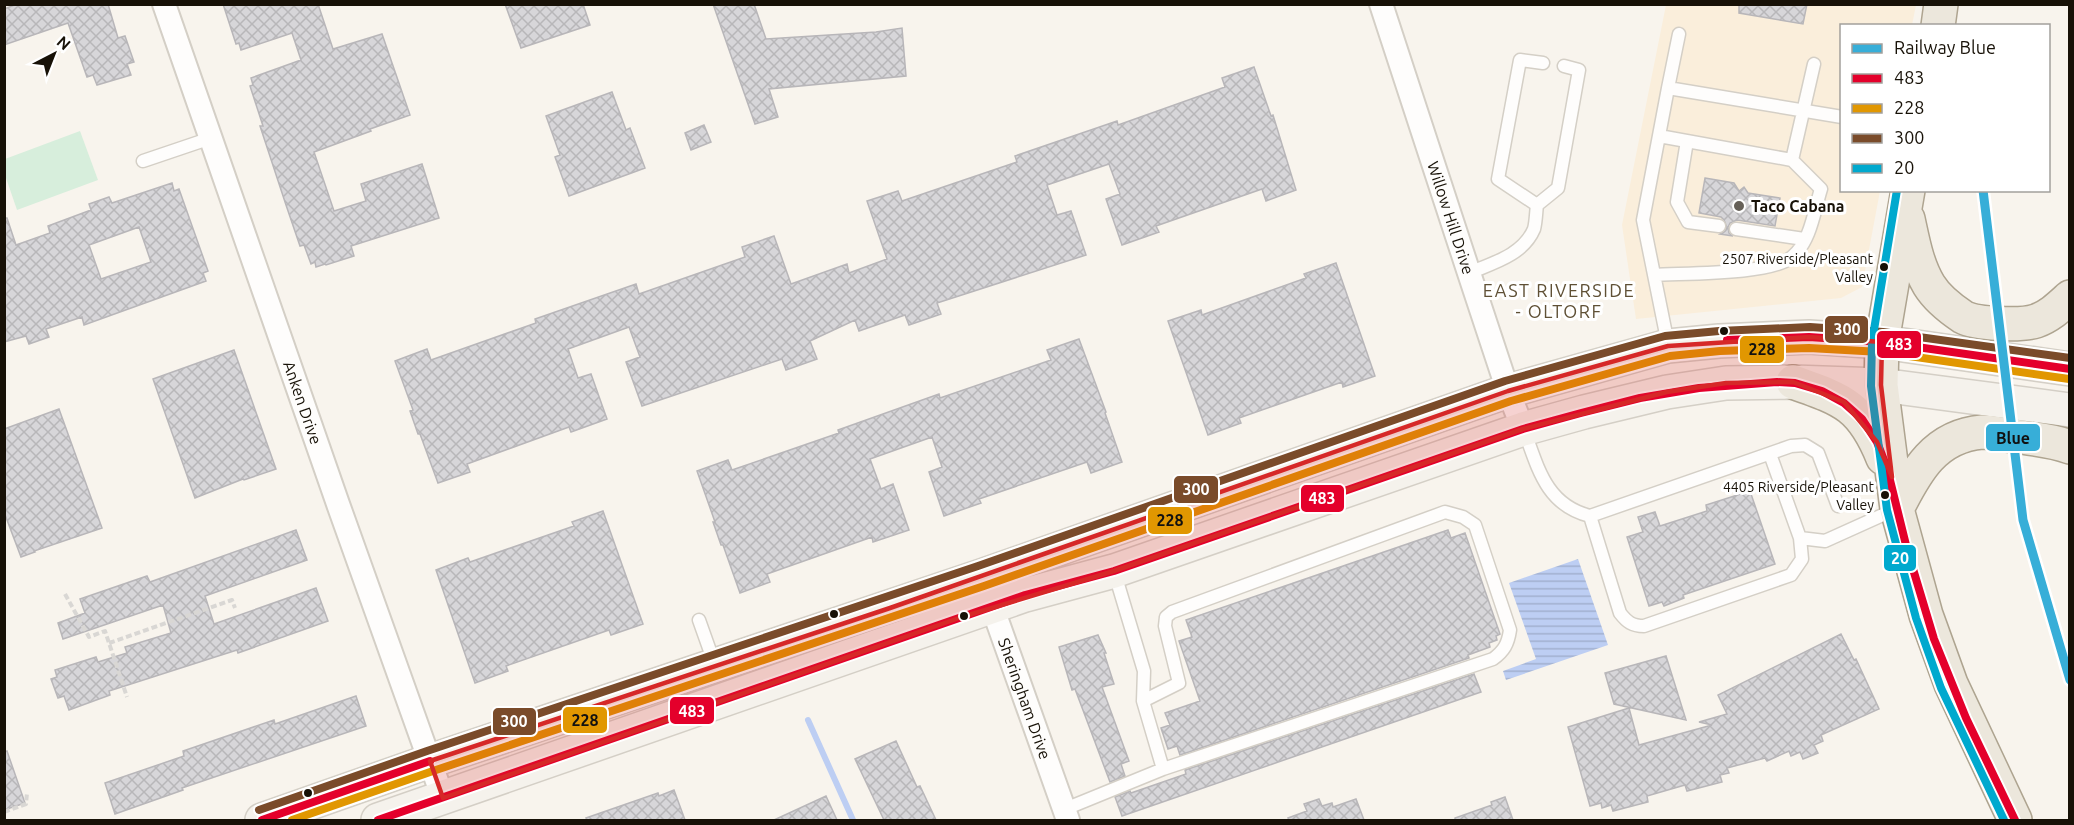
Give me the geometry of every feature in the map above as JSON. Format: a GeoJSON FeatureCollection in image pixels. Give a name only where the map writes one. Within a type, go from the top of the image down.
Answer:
{"type":"FeatureCollection","features":[{"type":"Feature","properties":{"kind":"main road"},"geometry":{"type":"LineString","coordinates":[[1938,24],[1941,4]]}},
{"type":"Feature","properties":{"kind":"main road"},"geometry":{"type":"LineString","coordinates":[[1906,198],[1918,262],[1930,286],[1945,303],[1965,318],[2013,325],[2035,322],[2055,312],[2070,297]]}},
{"type":"Feature","properties":{"kind":"main road"},"geometry":{"type":"LineString","coordinates":[[1894,493],[1881,386],[1882,342],[1906,198]]}},
{"type":"Feature","properties":{"kind":"main road"},"geometry":{"type":"LineString","coordinates":[[262,820],[430,761],[981,576],[1508,391],[1668,346],[1809,337],[1882,342],[2070,369]]}},
{"type":"Feature","properties":{"kind":"main road"},"geometry":{"type":"LineString","coordinates":[[1793,382],[1829,394],[1853,409],[1877,442],[1894,493],[1926,615],[1951,684],[2015,820]]}},
{"type":"Feature","properties":{"kind":"main road"},"geometry":{"type":"LineString","coordinates":[[378,820],[1025,595],[1114,571],[1523,429],[1584,412],[1667,392],[1726,383],[1793,382],[1881,386],[2070,410]]}},
{"type":"Feature","properties":{"kind":"main road"},"geometry":{"type":"LineString","coordinates":[[1894,493],[1913,477],[1935,450],[1953,440],[1983,432],[2056,442],[2070,447]]}},
{"type":"Feature","properties":{"kind":"main road"},"geometry":{"type":"LineString","coordinates":[[716,666],[729,699]]}},
{"type":"Feature","properties":{"kind":"street","name":"Anken Drive"},"geometry":{"type":"LineString","coordinates":[[164,4],[443,798]]}},
{"type":"Feature","properties":{"kind":"street","name":"Willow Hill Drive"},"geometry":{"type":"LineString","coordinates":[[1381,4],[1468,273],[1523,429]]}},
{"type":"Feature","properties":{"kind":"street","name":"Sheringham Drive"},"geometry":{"type":"LineString","coordinates":[[981,576],[1066,815]]}},
{"type":"Feature","properties":{"kind":"lane"},"geometry":{"type":"LineString","coordinates":[[1668,346],[1643,220],[1679,34]]}},
{"type":"Feature","properties":{"kind":"lane"},"geometry":{"type":"LineString","coordinates":[[1537,205],[1498,179],[1520,60],[1543,63]]}},
{"type":"Feature","properties":{"kind":"lane"},"geometry":{"type":"LineString","coordinates":[[1792,160],[1814,64]]}},
{"type":"Feature","properties":{"kind":"lane"},"geometry":{"type":"LineString","coordinates":[[1468,273],[1500,260],[1521,248],[1534,228],[1537,205],[1558,188],[1579,70],[1564,66]]}},
{"type":"Feature","properties":{"kind":"lane"},"geometry":{"type":"LineString","coordinates":[[1668,88],[1840,117]]}},
{"type":"Feature","properties":{"kind":"lane"},"geometry":{"type":"LineString","coordinates":[[1654,275],[1765,269],[1791,257],[1808,234],[1821,189],[1792,160],[1659,136]]}},
{"type":"Feature","properties":{"kind":"lane"},"geometry":{"type":"LineString","coordinates":[[143,161],[211,138]]}},
{"type":"Feature","properties":{"kind":"lane"},"geometry":{"type":"LineString","coordinates":[[1687,141],[1677,202],[1688,222],[1719,226]]}},
{"type":"Feature","properties":{"kind":"lane"},"geometry":{"type":"LineString","coordinates":[[1736,229],[1804,239]]}},
{"type":"Feature","properties":{"kind":"lane"},"geometry":{"type":"LineString","coordinates":[[1523,429],[1538,468],[1554,497],[1575,512],[1590,516],[1791,446],[1805,445],[1818,453],[1838,506]]}},
{"type":"Feature","properties":{"kind":"lane"},"geometry":{"type":"LineString","coordinates":[[1590,516],[1620,613],[1626,621],[1635,626],[1644,626],[1791,575],[1803,559],[1800,538],[1770,454]]}},
{"type":"Feature","properties":{"kind":"lane"},"geometry":{"type":"LineString","coordinates":[[1800,538],[1825,541],[1894,493]]}},
{"type":"Feature","properties":{"kind":"lane"},"geometry":{"type":"LineString","coordinates":[[1066,815],[1163,769],[1492,659],[1501,653],[1508,643],[1510,630],[1474,525],[1463,517],[1445,512],[1172,612],[1166,617],[1165,626],[1179,683],[1143,701]]}},
{"type":"Feature","properties":{"kind":"lane"},"geometry":{"type":"LineString","coordinates":[[1114,571],[1144,671],[1143,701],[1163,769]]}},
{"type":"Feature","properties":{"kind":"lane"},"geometry":{"type":"LineString","coordinates":[[699,621],[716,666]]}},
{"type":"Feature","properties":{"kind":"path"},"geometry":{"type":"LineString","coordinates":[[65,594],[89,637],[105,631],[127,697]]}},
{"type":"Feature","properties":{"kind":"path"},"geometry":{"type":"LineString","coordinates":[[109,643],[232,600],[235,608]]}},
{"type":"Feature","properties":{"kind":"path"},"geometry":{"type":"LineString","coordinates":[[4,812],[26,804],[27,793]]}},
{"type":"Feature","properties":{"kind":"highlighted area"},"geometry":{"type":"Polygon","coordinates":[[[1809,337],[1882,342],[1881,385],[1892,477],[1877,442],[1844,402],[1793,382],[1726,383],[1667,392],[1523,429],[1114,571],[962,617],[443,798],[430,761],[890,608],[1508,391],[1668,346],[1809,337]]]}},
{"type":"Feature","properties":{"kind":"shaded area"},"geometry":{"type":"Polygon","coordinates":[[[1666,5],[1916,5],[1912,24],[1840,24],[1840,192],[1880,192],[1862,287],[1841,298],[1636,319],[1622,225],[1666,5]]]}},
{"type":"Feature","properties":{"kind":"green space"},"geometry":{"type":"Polygon","coordinates":[[[80,131],[98,180],[17,210],[5,175],[5,159],[80,131]]]}},
{"type":"Feature","properties":{"kind":"water"},"geometry":{"type":"Polygon","coordinates":[[[1578,559],[1608,645],[1506,680],[1503,671],[1536,659],[1509,583],[1578,559]]]}},
{"type":"Feature","properties":{"kind":"building"},"geometry":{"type":"Polygon","coordinates":[[[17,4],[108,4],[118,38],[125,36],[134,62],[127,64],[131,75],[97,85],[93,75],[87,77],[68,23],[4,45],[4,9],[17,4]]]}},
{"type":"Feature","properties":{"kind":"building"},"geometry":{"type":"Polygon","coordinates":[[[223,4],[318,4],[333,49],[382,34],[410,115],[314,152],[334,211],[366,201],[361,184],[422,164],[439,218],[351,246],[354,256],[316,267],[315,262],[311,264],[304,245],[300,246],[260,126],[263,126],[250,86],[253,85],[251,78],[301,60],[292,33],[241,50],[239,43],[236,44],[223,4]]]}},
{"type":"Feature","properties":{"kind":"building"},"geometry":{"type":"Polygon","coordinates":[[[505,4],[583,4],[590,25],[521,48],[505,4]]]}},
{"type":"Feature","properties":{"kind":"building"},"geometry":{"type":"Polygon","coordinates":[[[713,4],[754,4],[766,39],[876,32],[902,28],[906,76],[769,89],[778,117],[755,124],[713,4]]]}},
{"type":"Feature","properties":{"kind":"building"},"geometry":{"type":"Polygon","coordinates":[[[1739,4],[1807,4],[1803,24],[1739,13],[1739,4]]]}},
{"type":"Feature","properties":{"kind":"building"},"geometry":{"type":"Polygon","coordinates":[[[1254,67],[1271,116],[1273,115],[1296,190],[1266,201],[1262,189],[1156,226],[1159,232],[1122,245],[1106,199],[1120,194],[1109,164],[1047,185],[1057,215],[1071,211],[1086,255],[937,303],[941,314],[909,325],[905,315],[859,331],[855,320],[810,341],[817,359],[786,370],[782,359],[642,406],[626,362],[640,357],[629,327],[568,349],[578,378],[591,374],[607,419],[571,432],[569,427],[467,464],[470,472],[438,483],[420,434],[418,434],[410,411],[413,410],[395,361],[427,349],[431,360],[536,323],[535,319],[636,284],[639,294],[745,257],[742,247],[774,236],[791,284],[847,264],[849,273],[887,259],[867,201],[898,191],[902,201],[1017,162],[1015,156],[1117,121],[1118,125],[1225,87],[1222,78],[1254,67]]]}},
{"type":"Feature","properties":{"kind":"building"},"geometry":{"type":"Polygon","coordinates":[[[612,92],[626,130],[630,128],[645,168],[569,196],[555,157],[560,155],[546,116],[612,92]]]}},
{"type":"Feature","properties":{"kind":"building"},"geometry":{"type":"Polygon","coordinates":[[[704,125],[711,142],[691,150],[685,133],[704,125]]]}},
{"type":"Feature","properties":{"kind":"building","name":"Taco Cabana"},"geometry":{"type":"Polygon","coordinates":[[[1705,178],[1734,183],[1739,191],[1744,187],[1748,193],[1780,198],[1775,226],[1737,220],[1730,223],[1728,227],[1729,233],[1733,236],[1720,234],[1727,228],[1721,217],[1699,213],[1705,178]]]}},
{"type":"Feature","properties":{"kind":"building"},"geometry":{"type":"Polygon","coordinates":[[[172,183],[174,191],[179,189],[208,271],[203,273],[206,281],[84,325],[82,317],[46,329],[49,337],[29,344],[26,336],[4,342],[4,218],[7,218],[16,245],[50,233],[48,226],[91,210],[89,204],[109,197],[112,203],[172,183]],[[139,227],[89,245],[101,279],[151,262],[139,227]]]}},
{"type":"Feature","properties":{"kind":"building"},"geometry":{"type":"Polygon","coordinates":[[[1336,263],[1375,376],[1343,387],[1342,382],[1239,418],[1241,423],[1208,435],[1168,321],[1201,310],[1202,315],[1306,278],[1304,274],[1336,263]]]}},
{"type":"Feature","properties":{"kind":"building"},"geometry":{"type":"Polygon","coordinates":[[[1079,339],[1122,462],[1091,473],[1087,462],[979,499],[981,503],[944,516],[929,472],[942,467],[932,437],[870,459],[881,489],[893,484],[909,530],[873,542],[872,537],[767,574],[770,582],[740,593],[723,545],[721,545],[697,471],[728,460],[732,470],[839,433],[838,430],[939,394],[940,398],[1051,360],[1047,350],[1079,339]]]}},
{"type":"Feature","properties":{"kind":"building"},"geometry":{"type":"Polygon","coordinates":[[[234,350],[276,469],[195,498],[153,379],[234,350]]]}},
{"type":"Feature","properties":{"kind":"building"},"geometry":{"type":"Polygon","coordinates":[[[59,409],[102,528],[21,557],[4,512],[4,429],[59,409]]]}},
{"type":"Feature","properties":{"kind":"building"},"geometry":{"type":"Polygon","coordinates":[[[1750,491],[1775,564],[1683,595],[1684,598],[1664,606],[1662,602],[1649,606],[1627,537],[1643,532],[1638,517],[1655,512],[1660,526],[1707,511],[1706,505],[1750,491]]]}},
{"type":"Feature","properties":{"kind":"building"},"geometry":{"type":"Polygon","coordinates":[[[603,511],[643,624],[611,635],[609,630],[506,666],[508,671],[475,683],[436,570],[468,558],[470,562],[574,526],[572,522],[603,511]]]}},
{"type":"Feature","properties":{"kind":"building"},"geometry":{"type":"Polygon","coordinates":[[[296,530],[307,560],[205,596],[214,624],[316,588],[328,621],[238,653],[237,650],[109,691],[110,695],[69,710],[64,696],[58,698],[51,679],[57,677],[55,670],[96,657],[98,662],[127,653],[125,647],[171,633],[163,605],[63,639],[58,623],[85,613],[80,599],[147,576],[150,582],[296,530]]]}},
{"type":"Feature","properties":{"kind":"building"},"geometry":{"type":"Polygon","coordinates":[[[1448,530],[1451,538],[1465,533],[1500,634],[1496,636],[1497,640],[1489,643],[1490,647],[1468,655],[1469,658],[1180,755],[1177,746],[1168,749],[1161,728],[1170,725],[1165,713],[1200,701],[1179,641],[1192,637],[1186,620],[1448,530]]]}},
{"type":"Feature","properties":{"kind":"building"},"geometry":{"type":"Polygon","coordinates":[[[1841,634],[1854,660],[1856,659],[1879,709],[1821,735],[1823,741],[1814,745],[1818,753],[1803,759],[1800,752],[1791,756],[1789,751],[1767,761],[1765,758],[1727,768],[1729,773],[1720,775],[1722,782],[1687,791],[1685,785],[1647,796],[1648,802],[1613,811],[1611,805],[1602,808],[1601,803],[1590,806],[1568,727],[1629,708],[1639,745],[1712,725],[1699,722],[1727,714],[1718,695],[1841,634]]]}},
{"type":"Feature","properties":{"kind":"building"},"geometry":{"type":"Polygon","coordinates":[[[1098,635],[1106,653],[1104,653],[1114,684],[1102,687],[1129,761],[1121,764],[1125,776],[1110,782],[1075,689],[1072,690],[1059,647],[1098,635]]]}},
{"type":"Feature","properties":{"kind":"building"},"geometry":{"type":"Polygon","coordinates":[[[1666,656],[1686,720],[1614,704],[1605,673],[1666,656]]]}},
{"type":"Feature","properties":{"kind":"building"},"geometry":{"type":"Polygon","coordinates":[[[1474,674],[1481,692],[1122,816],[1115,797],[1186,774],[1185,770],[1474,674]]]}},
{"type":"Feature","properties":{"kind":"building"},"geometry":{"type":"Polygon","coordinates":[[[356,696],[366,726],[182,788],[183,790],[115,814],[105,783],[184,756],[183,751],[274,720],[275,724],[356,696]]]}},
{"type":"Feature","properties":{"kind":"building"},"geometry":{"type":"Polygon","coordinates":[[[896,741],[917,787],[920,786],[936,820],[884,820],[855,759],[896,741]]]}},
{"type":"Feature","properties":{"kind":"building"},"geometry":{"type":"Polygon","coordinates":[[[7,751],[25,803],[4,810],[4,752],[7,751]]]}},
{"type":"Feature","properties":{"kind":"building"},"geometry":{"type":"Polygon","coordinates":[[[674,790],[685,820],[587,820],[586,818],[658,793],[659,796],[674,790]]]}},
{"type":"Feature","properties":{"kind":"building"},"geometry":{"type":"Polygon","coordinates":[[[826,796],[837,820],[774,820],[826,796]]]}},
{"type":"Feature","properties":{"kind":"building"},"geometry":{"type":"Polygon","coordinates":[[[1505,797],[1513,820],[1455,820],[1455,818],[1492,805],[1491,802],[1505,797]]]}},
{"type":"Feature","properties":{"kind":"building"},"geometry":{"type":"Polygon","coordinates":[[[1319,799],[1322,806],[1332,803],[1333,807],[1356,799],[1364,820],[1289,820],[1288,818],[1307,811],[1304,804],[1319,799]]]}},
{"type":"Feature","properties":{"kind":"waterway"},"geometry":{"type":"LineString","coordinates":[[808,720],[853,820]]}},
{"type":"Feature","properties":{"kind":"rail line","name":"Blue"},"geometry":{"type":"LineString","coordinates":[[1983,192],[2023,520],[2070,680]]}},
{"type":"Feature","properties":{"kind":"transit line","name":"20"},"geometry":{"type":"LineString","coordinates":[[1897,192],[1872,342],[1871,386],[1887,510],[1916,618],[1941,688],[2004,820]]}},
{"type":"Feature","properties":{"kind":"transit line","name":"300"},"geometry":{"type":"LineString","coordinates":[[259,810],[427,751],[978,566],[1505,381],[1665,336],[1810,327],[1883,332],[2070,358]]}},
{"type":"Feature","properties":{"kind":"transit line","name":"483"},"geometry":{"type":"LineString","coordinates":[[1727,340],[1809,337],[1882,342],[2070,369]]}},
{"type":"Feature","properties":{"kind":"transit line","name":"228"},"geometry":{"type":"LineString","coordinates":[[292,820],[984,586],[1511,401],[1670,356],[1720,351],[1809,348],[1881,352],[2069,379]]}},
{"type":"Feature","properties":{"kind":"transit line","name":"483"},"geometry":{"type":"LineString","coordinates":[[378,820],[1025,595],[1114,571],[1523,429],[1640,398],[1699,388],[1777,382],[1795,383],[1822,391],[1844,403],[1862,419],[1877,442],[1887,468],[1907,549],[1934,639],[1966,718],[2015,820]]}},
{"type":"Feature","properties":{"kind":"transit line","name":"483"},"geometry":{"type":"LineString","coordinates":[[262,820],[430,761]]}},
{"type":"Feature","properties":{"kind":"place","name":"Taco Cabana"},"geometry":{"type":"Point","coordinates":[1739,206]}},
{"type":"Feature","properties":{"kind":"place","name":"2507 Riverside/Pleasant Valley"},"geometry":{"type":"Point","coordinates":[1884,267]}},
{"type":"Feature","properties":{"kind":"place","name":"4405 Riverside/Pleasant Valley"},"geometry":{"type":"Point","coordinates":[1885,495]}},
{"type":"Feature","properties":{"kind":"district","name":"EAST RIVERSIDE - OLTORF"},"geometry":{"type":"Point","coordinates":[1559,300]}}]}
